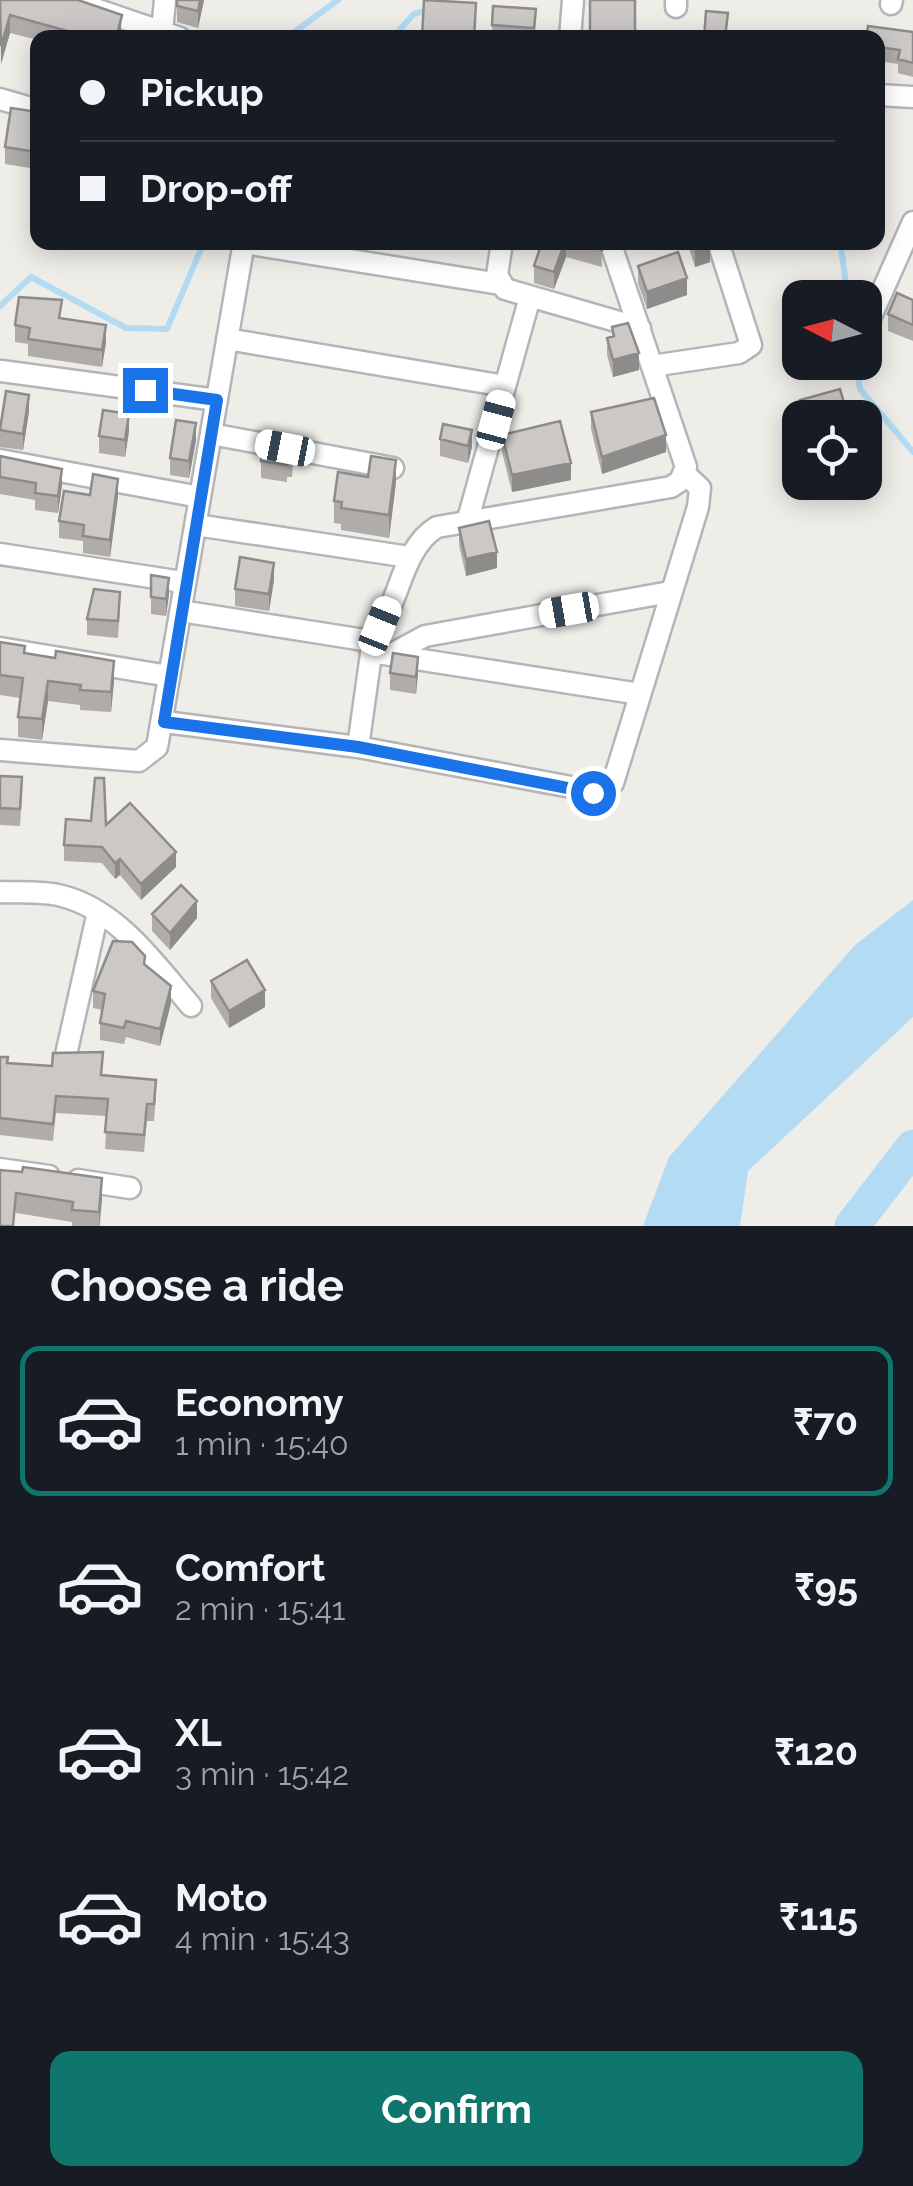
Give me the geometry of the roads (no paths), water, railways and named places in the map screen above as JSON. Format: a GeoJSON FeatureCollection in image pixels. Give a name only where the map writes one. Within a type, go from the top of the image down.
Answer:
{"type":"FeatureCollection","features":[{"type":"Feature","properties":{"kind":"street"},"geometry":{"type":"LineString","coordinates":[[69,0],[159,30]]}},
{"type":"Feature","properties":{"kind":"street"},"geometry":{"type":"LineString","coordinates":[[165,0],[170,30]]}},
{"type":"Feature","properties":{"kind":"street"},"geometry":{"type":"LineString","coordinates":[[571,30],[573,0]]}},
{"type":"Feature","properties":{"kind":"street"},"geometry":{"type":"LineString","coordinates":[[885,95],[913,98]]}},
{"type":"Feature","properties":{"kind":"street"},"geometry":{"type":"LineString","coordinates":[[0,99],[30,108]]}},
{"type":"Feature","properties":{"kind":"street"},"geometry":{"type":"LineString","coordinates":[[882,296],[908,245],[913,222]]}},
{"type":"Feature","properties":{"kind":"street"},"geometry":{"type":"LineString","coordinates":[[0,750],[139,761],[155,752],[164,722],[243,250]]}},
{"type":"Feature","properties":{"kind":"street"},"geometry":{"type":"LineString","coordinates":[[288,250],[500,284],[640,328]]}},
{"type":"Feature","properties":{"kind":"street"},"geometry":{"type":"LineString","coordinates":[[500,284],[502,250]]}},
{"type":"Feature","properties":{"kind":"street"},"geometry":{"type":"LineString","coordinates":[[358,747],[378,647],[408,557],[431,530],[468,519],[671,487],[684,474],[686,467],[613,250]]}},
{"type":"Feature","properties":{"kind":"street"},"geometry":{"type":"LineString","coordinates":[[652,366],[739,353],[751,345],[721,250]]}},
{"type":"Feature","properties":{"kind":"street"},"geometry":{"type":"LineString","coordinates":[[468,519],[530,296]]}},
{"type":"Feature","properties":{"kind":"street"},"geometry":{"type":"LineString","coordinates":[[227,340],[505,386]]}},
{"type":"Feature","properties":{"kind":"street"},"geometry":{"type":"LineString","coordinates":[[1,371],[217,400]]}},
{"type":"Feature","properties":{"kind":"street"},"geometry":{"type":"LineString","coordinates":[[211,434],[395,469]]}},
{"type":"Feature","properties":{"kind":"street"},"geometry":{"type":"LineString","coordinates":[[0,460],[200,498]]}},
{"type":"Feature","properties":{"kind":"street"},"geometry":{"type":"LineString","coordinates":[[164,722],[358,747],[603,792],[614,783],[700,500],[697,481],[684,474]]}},
{"type":"Feature","properties":{"kind":"street"},"geometry":{"type":"LineString","coordinates":[[196,524],[408,557]]}},
{"type":"Feature","properties":{"kind":"street"},"geometry":{"type":"LineString","coordinates":[[0,554],[186,583]]}},
{"type":"Feature","properties":{"kind":"street"},"geometry":{"type":"LineString","coordinates":[[378,647],[670,592]]}},
{"type":"Feature","properties":{"kind":"street"},"geometry":{"type":"LineString","coordinates":[[180,611],[640,694]]}},
{"type":"Feature","properties":{"kind":"street"},"geometry":{"type":"LineString","coordinates":[[0,648],[169,676]]}},
{"type":"Feature","properties":{"kind":"street"},"geometry":{"type":"LineString","coordinates":[[0,892],[60,895],[98,912],[146,954],[191,1006]]}},
{"type":"Feature","properties":{"kind":"street"},"geometry":{"type":"LineString","coordinates":[[64,1060],[98,912]]}},
{"type":"Feature","properties":{"kind":"street"},"geometry":{"type":"LineString","coordinates":[[0,1168],[130,1188]]}},
{"type":"Feature","properties":{"kind":"water"},"geometry":{"type":"Polygon","coordinates":[[[913,900],[913,1017],[748,1171],[740,1226],[643,1226],[669,1157],[855,945],[913,900]]]}},
{"type":"Feature","properties":{"kind":"waterway"},"geometry":{"type":"LineString","coordinates":[[297,30],[338,0]]}},
{"type":"Feature","properties":{"kind":"waterway"},"geometry":{"type":"LineString","coordinates":[[399,30],[414,14],[428,10]]}},
{"type":"Feature","properties":{"kind":"waterway"},"geometry":{"type":"LineString","coordinates":[[0,306],[31,277],[126,328],[167,329],[201,250]]}},
{"type":"Feature","properties":{"kind":"waterway"},"geometry":{"type":"LineString","coordinates":[[841,250],[845,280]]}},
{"type":"Feature","properties":{"kind":"waterway"},"geometry":{"type":"LineString","coordinates":[[859,380],[860,389],[913,452]]}},
{"type":"Feature","properties":{"kind":"waterway"},"geometry":{"type":"LineString","coordinates":[[852,1226],[913,1147]]}}]}
